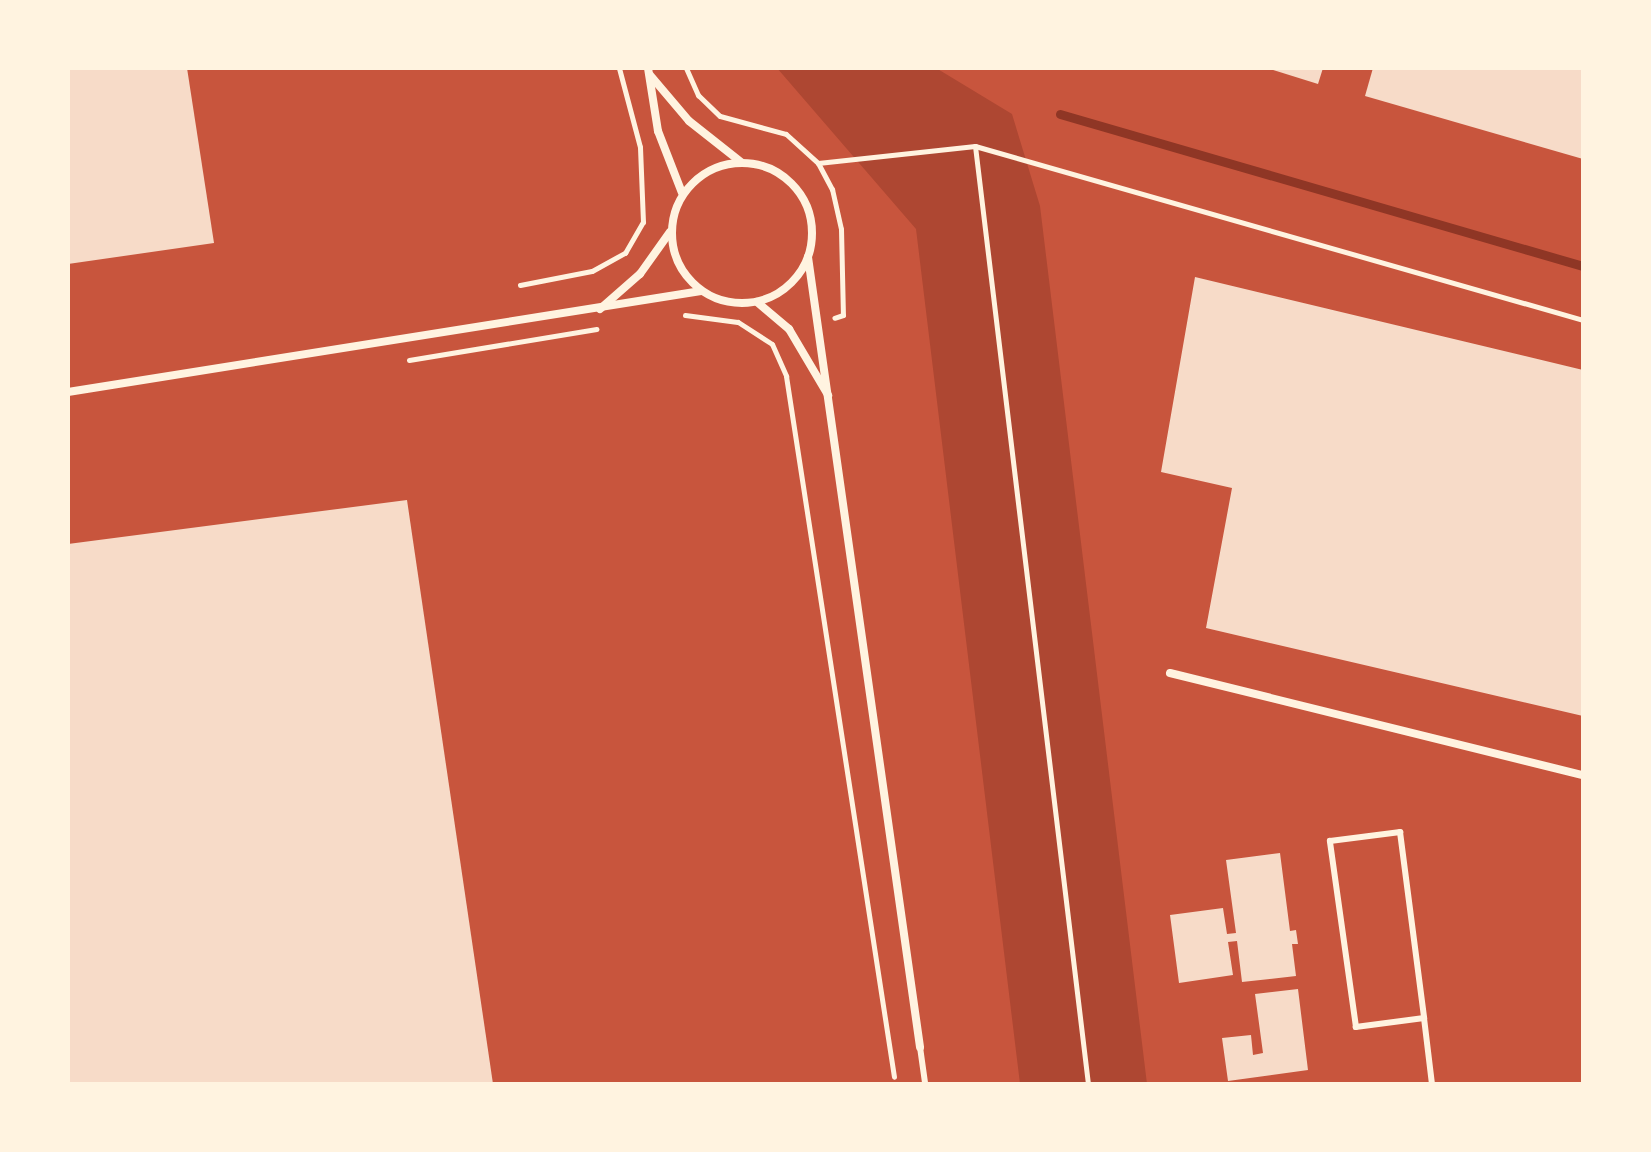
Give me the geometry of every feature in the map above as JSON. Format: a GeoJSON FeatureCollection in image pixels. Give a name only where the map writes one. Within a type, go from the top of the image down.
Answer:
{"type":"FeatureCollection","features":[{"type":"Feature","properties":{"kind":"street"},"geometry":{"type":"LineString","coordinates":[[649,71],[689,121],[741,162],[784,176],[800,192],[813,234],[808,257],[797,277],[757,302],[734,303],[701,291],[684,275],[670,232]]}},
{"type":"Feature","properties":{"kind":"street"},"geometry":{"type":"LineString","coordinates":[[649,71],[658,131],[682,193]]}},
{"type":"Feature","properties":{"kind":"street"},"geometry":{"type":"LineString","coordinates":[[600,310],[640,274],[670,232],[682,193],[708,171],[741,162]]}},
{"type":"Feature","properties":{"kind":"street"},"geometry":{"type":"LineString","coordinates":[[808,257],[831,399],[920,1047]]}},
{"type":"Feature","properties":{"kind":"street"},"geometry":{"type":"LineString","coordinates":[[68,392],[600,310],[701,291]]}},
{"type":"Feature","properties":{"kind":"street"},"geometry":{"type":"LineString","coordinates":[[757,302],[789,329],[831,399]]}},
{"type":"Feature","properties":{"kind":"street"},"geometry":{"type":"LineString","coordinates":[[1170,673],[1583,775]]}},
{"type":"Feature","properties":{"kind":"lane"},"geometry":{"type":"LineString","coordinates":[[1424,1018],[1356,1027],[1330,841],[1400,832],[1424,1018],[1432,1084]]}},
{"type":"Feature","properties":{"kind":"lane"},"geometry":{"type":"LineString","coordinates":[[920,1047],[925,1084]]}},
{"type":"Feature","properties":{"kind":"path"},"geometry":{"type":"LineString","coordinates":[[520,285],[603,265],[625,253],[643,222],[640,147],[619,68]]}},
{"type":"Feature","properties":{"kind":"path"},"geometry":{"type":"LineString","coordinates":[[686,68],[698,95],[720,116],[786,134],[818,163],[832,189],[841,229],[843,315]]}},
{"type":"Feature","properties":{"kind":"path"},"geometry":{"type":"LineString","coordinates":[[818,163],[975,146],[1583,320]]}},
{"type":"Feature","properties":{"kind":"path"},"geometry":{"type":"LineString","coordinates":[[975,146],[1088,1084]]}},
{"type":"Feature","properties":{"kind":"path"},"geometry":{"type":"LineString","coordinates":[[680,315],[738,322],[772,344],[786,376],[894,1077]]}},
{"type":"Feature","properties":{"kind":"path"},"geometry":{"type":"LineString","coordinates":[[409,360],[610,326]]}},
{"type":"Feature","properties":{"kind":"shaded area"},"geometry":{"type":"Polygon","coordinates":[[[777,68],[936,68],[1012,114],[1040,206],[1147,1084],[1020,1084],[916,229],[777,68]]]}},
{"type":"Feature","properties":{"kind":"building"},"geometry":{"type":"Polygon","coordinates":[[[68,68],[187,68],[214,243],[68,264],[68,68]]]}},
{"type":"Feature","properties":{"kind":"building"},"geometry":{"type":"Polygon","coordinates":[[[1267,68],[1323,68],[1318,84],[1267,68]]]}},
{"type":"Feature","properties":{"kind":"building"},"geometry":{"type":"Polygon","coordinates":[[[1373,68],[1583,68],[1583,159],[1365,96],[1373,68]]]}},
{"type":"Feature","properties":{"kind":"building"},"geometry":{"type":"Polygon","coordinates":[[[1195,277],[1583,370],[1583,716],[1206,628],[1232,488],[1161,472],[1195,277]]]}},
{"type":"Feature","properties":{"kind":"building"},"geometry":{"type":"Polygon","coordinates":[[[407,500],[493,1084],[68,1084],[68,544],[407,500]]]}},
{"type":"Feature","properties":{"kind":"building"},"geometry":{"type":"Polygon","coordinates":[[[1280,853],[1290,931],[1296,930],[1298,944],[1292,944],[1296,976],[1242,982],[1237,941],[1228,942],[1233,975],[1179,983],[1170,915],[1223,908],[1227,934],[1236,933],[1226,860],[1280,853]]]}},
{"type":"Feature","properties":{"kind":"building"},"geometry":{"type":"Polygon","coordinates":[[[1298,989],[1308,1070],[1228,1081],[1222,1038],[1251,1035],[1253,1055],[1263,1053],[1255,994],[1298,989]]]}},
{"type":"Feature","properties":{"kind":"waterway"},"geometry":{"type":"LineString","coordinates":[[1060,114],[1583,266]]}}]}
